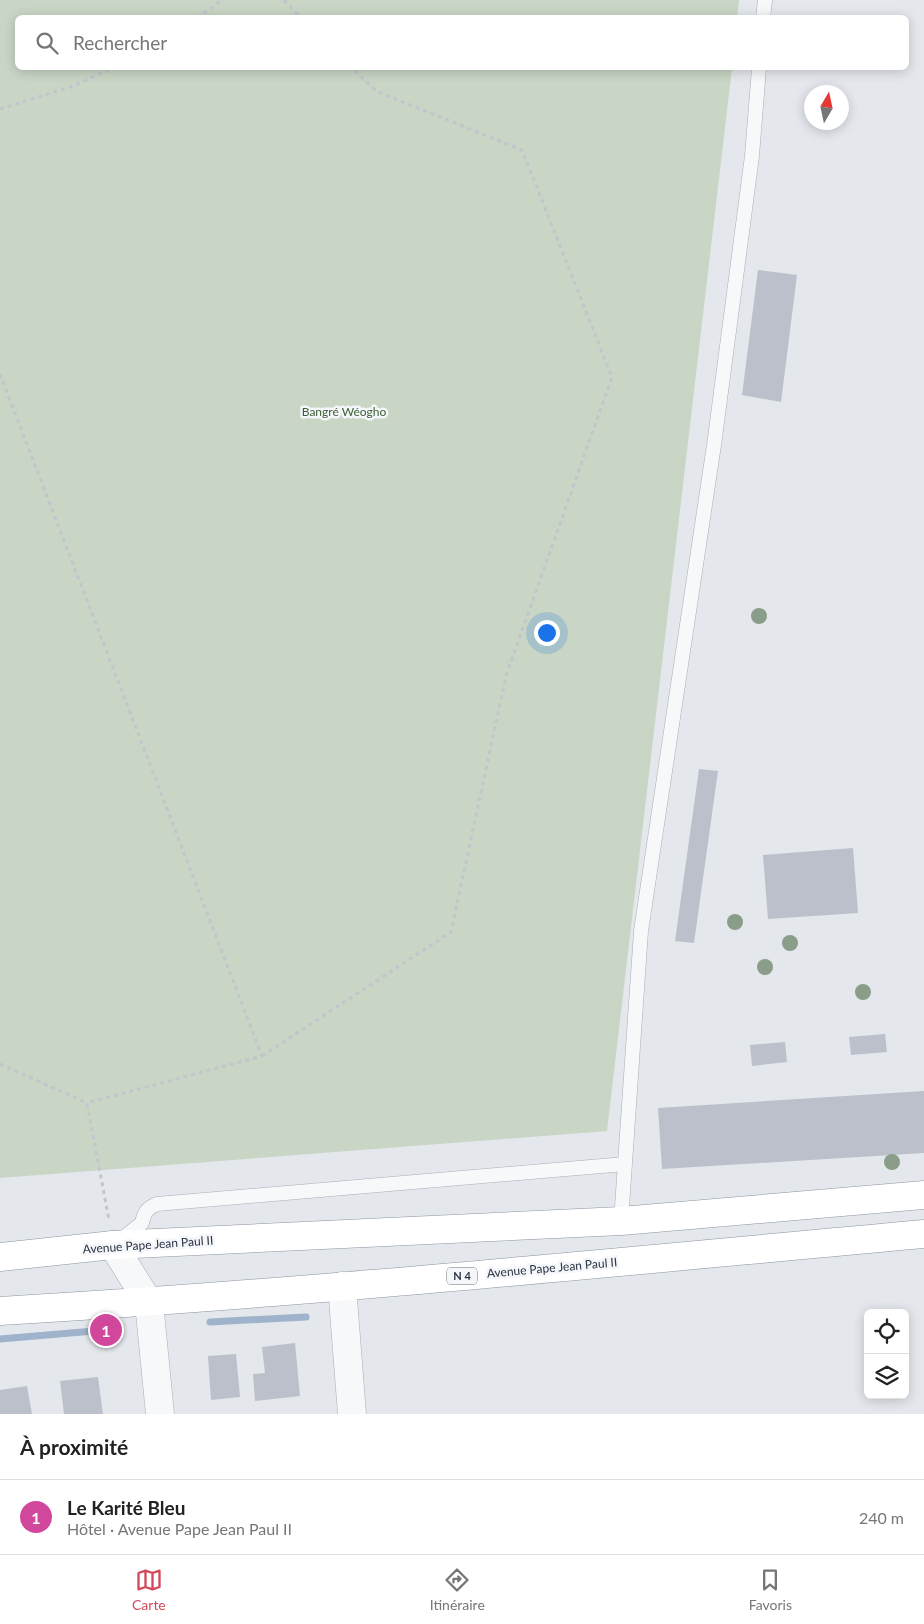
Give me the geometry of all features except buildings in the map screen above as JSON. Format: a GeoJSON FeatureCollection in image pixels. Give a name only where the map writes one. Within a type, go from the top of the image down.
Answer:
{"type":"FeatureCollection","features":[{"type":"Feature","properties":{"kind":"highway","name":"Avenue Pape Jean Paul II"},"geometry":{"type":"LineString","coordinates":[[0,1257],[113,1245],[622,1221],[924,1195]]}},
{"type":"Feature","properties":{"kind":"highway","name":"Avenue Pape Jean Paul II"},"geometry":{"type":"LineString","coordinates":[[0,1311],[149,1302],[342,1286],[924,1234]]}},
{"type":"Feature","properties":{"kind":"street"},"geometry":{"type":"LineString","coordinates":[[113,1245],[149,1302],[160,1414]]}},
{"type":"Feature","properties":{"kind":"street"},"geometry":{"type":"LineString","coordinates":[[342,1286],[352,1414]]}},
{"type":"Feature","properties":{"kind":"lane"},"geometry":{"type":"LineString","coordinates":[[763,15],[765,0]]}},
{"type":"Feature","properties":{"kind":"lane"},"geometry":{"type":"LineString","coordinates":[[622,1221],[641,931],[714,444],[752,156],[759,70]]}},
{"type":"Feature","properties":{"kind":"lane"},"geometry":{"type":"LineString","coordinates":[[113,1245],[142,1223],[144,1214],[150,1207],[157,1204],[625,1164]]}},
{"type":"Feature","properties":{"kind":"path"},"geometry":{"type":"LineString","coordinates":[[201,15],[222,0]]}},
{"type":"Feature","properties":{"kind":"path"},"geometry":{"type":"LineString","coordinates":[[284,0],[299,15]]}},
{"type":"Feature","properties":{"kind":"path"},"geometry":{"type":"LineString","coordinates":[[0,109],[73,86],[109,70]]}},
{"type":"Feature","properties":{"kind":"path"},"geometry":{"type":"LineString","coordinates":[[0,1064],[87,1103],[262,1056],[450,932],[506,676],[612,377],[522,150],[376,91],[354,70]]}},
{"type":"Feature","properties":{"kind":"path"},"geometry":{"type":"LineString","coordinates":[[0,374],[262,1056]]}},
{"type":"Feature","properties":{"kind":"path"},"geometry":{"type":"LineString","coordinates":[[87,1103],[113,1245]]}},
{"type":"Feature","properties":{"kind":"green space","name":"Bangré Wéogho"},"geometry":{"type":"Polygon","coordinates":[[[0,0],[739,0],[737,15],[15,15],[15,70],[732,70],[607,1131],[0,1178],[0,0]]]}},
{"type":"Feature","properties":{"kind":"waterway"},"geometry":{"type":"LineString","coordinates":[[210,1322],[306,1317]]}},
{"type":"Feature","properties":{"kind":"waterway"},"geometry":{"type":"LineString","coordinates":[[0,1339],[106,1330]]}},
{"type":"Feature","properties":{"kind":"place","name":"Le Karité Bleu"},"geometry":{"type":"Point","coordinates":[106,1330]}}]}
